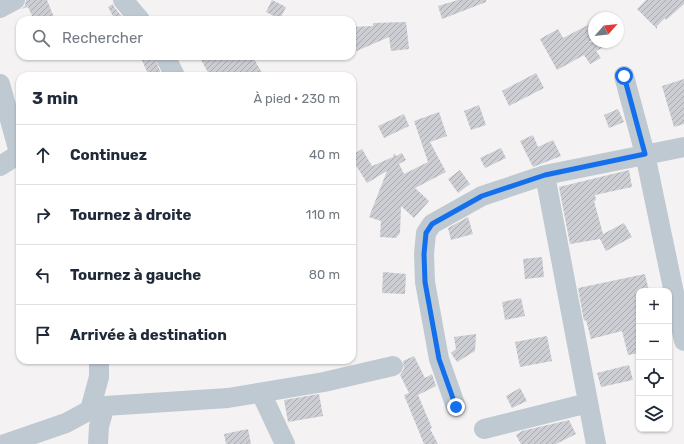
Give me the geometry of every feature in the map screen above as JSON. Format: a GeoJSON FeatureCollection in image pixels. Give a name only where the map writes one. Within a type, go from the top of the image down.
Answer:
{"type":"FeatureCollection","features":[{"type":"Feature","properties":{"kind":"street"},"geometry":{"type":"LineString","coordinates":[[0,8],[15,0]]}},
{"type":"Feature","properties":{"kind":"street"},"geometry":{"type":"LineString","coordinates":[[123,0],[137,16]]}},
{"type":"Feature","properties":{"kind":"street"},"geometry":{"type":"LineString","coordinates":[[167,60],[173,72]]}},
{"type":"Feature","properties":{"kind":"street"},"geometry":{"type":"LineString","coordinates":[[624,76],[645,154],[684,341]]}},
{"type":"Feature","properties":{"kind":"street"},"geometry":{"type":"LineString","coordinates":[[0,84],[16,141]]}},
{"type":"Feature","properties":{"kind":"street"},"geometry":{"type":"LineString","coordinates":[[456,407],[439,359],[425,282],[424,254],[426,233],[432,224],[482,196],[545,175],[684,147]]}},
{"type":"Feature","properties":{"kind":"street"},"geometry":{"type":"LineString","coordinates":[[0,166],[16,157]]}},
{"type":"Feature","properties":{"kind":"street"},"geometry":{"type":"LineString","coordinates":[[545,175],[596,444]]}},
{"type":"Feature","properties":{"kind":"street"},"geometry":{"type":"LineString","coordinates":[[98,444],[99,364]]}},
{"type":"Feature","properties":{"kind":"street"},"geometry":{"type":"LineString","coordinates":[[5,444],[66,422],[98,408],[228,398],[324,382],[394,366]]}},
{"type":"Feature","properties":{"kind":"street"},"geometry":{"type":"LineString","coordinates":[[261,392],[285,444]]}},
{"type":"Feature","properties":{"kind":"street"},"geometry":{"type":"LineString","coordinates":[[484,429],[588,403]]}},
{"type":"Feature","properties":{"kind":"building"},"geometry":{"type":"Polygon","coordinates":[[[26,0],[47,0],[53,16],[32,16],[28,7],[21,9],[25,6],[26,0]]]}},
{"type":"Feature","properties":{"kind":"building"},"geometry":{"type":"Polygon","coordinates":[[[272,0],[286,7],[282,16],[274,16],[266,12],[272,0]]]}},
{"type":"Feature","properties":{"kind":"building"},"geometry":{"type":"Polygon","coordinates":[[[458,0],[486,0],[486,2],[442,19],[438,6],[458,0]]]}},
{"type":"Feature","properties":{"kind":"building"},"geometry":{"type":"Polygon","coordinates":[[[646,0],[684,0],[684,4],[666,20],[665,18],[657,26],[657,29],[637,9],[646,0]]]}},
{"type":"Feature","properties":{"kind":"building"},"geometry":{"type":"Polygon","coordinates":[[[113,4],[122,16],[113,16],[108,7],[113,4]]]}},
{"type":"Feature","properties":{"kind":"building"},"geometry":{"type":"Polygon","coordinates":[[[406,22],[409,49],[391,51],[389,37],[356,51],[356,27],[373,26],[373,23],[406,22]]]}},
{"type":"Feature","properties":{"kind":"building"},"geometry":{"type":"Polygon","coordinates":[[[588,25],[588,48],[602,48],[596,51],[601,58],[590,64],[584,55],[557,70],[540,39],[558,29],[563,38],[588,25]]]}},
{"type":"Feature","properties":{"kind":"building"},"geometry":{"type":"Polygon","coordinates":[[[142,60],[156,60],[160,72],[147,72],[142,60]]]}},
{"type":"Feature","properties":{"kind":"building"},"geometry":{"type":"Polygon","coordinates":[[[201,60],[254,60],[262,72],[208,72],[201,60]]]}},
{"type":"Feature","properties":{"kind":"building"},"geometry":{"type":"Polygon","coordinates":[[[536,73],[544,88],[509,106],[502,91],[536,73]]]}},
{"type":"Feature","properties":{"kind":"building"},"geometry":{"type":"Polygon","coordinates":[[[684,79],[684,124],[674,127],[662,86],[684,79]]]}},
{"type":"Feature","properties":{"kind":"building"},"geometry":{"type":"Polygon","coordinates":[[[479,105],[486,125],[471,130],[464,111],[479,105]]]}},
{"type":"Feature","properties":{"kind":"building"},"geometry":{"type":"Polygon","coordinates":[[[618,109],[624,122],[609,128],[604,115],[618,109]]]}},
{"type":"Feature","properties":{"kind":"building"},"geometry":{"type":"Polygon","coordinates":[[[439,112],[447,136],[430,142],[446,172],[415,188],[429,201],[414,218],[401,206],[400,233],[396,238],[380,237],[381,221],[369,217],[387,171],[367,183],[356,165],[356,153],[362,149],[372,166],[393,157],[394,153],[396,156],[402,153],[406,160],[399,164],[404,174],[428,162],[414,121],[439,112]]]}},
{"type":"Feature","properties":{"kind":"building"},"geometry":{"type":"Polygon","coordinates":[[[404,114],[409,126],[384,138],[378,126],[404,114]]]}},
{"type":"Feature","properties":{"kind":"building"},"geometry":{"type":"Polygon","coordinates":[[[533,135],[538,147],[553,140],[561,156],[533,167],[520,141],[533,135]]]}},
{"type":"Feature","properties":{"kind":"building"},"geometry":{"type":"Polygon","coordinates":[[[501,148],[506,158],[485,168],[480,158],[501,148]]]}},
{"type":"Feature","properties":{"kind":"building"},"geometry":{"type":"Polygon","coordinates":[[[460,170],[470,184],[458,193],[448,179],[460,170]]]}},
{"type":"Feature","properties":{"kind":"building"},"geometry":{"type":"Polygon","coordinates":[[[629,170],[632,187],[595,195],[596,200],[594,201],[603,234],[624,223],[632,237],[606,251],[600,239],[570,244],[559,187],[629,170]]]}},
{"type":"Feature","properties":{"kind":"building"},"geometry":{"type":"Polygon","coordinates":[[[468,217],[473,234],[451,240],[448,228],[468,217]]]}},
{"type":"Feature","properties":{"kind":"building"},"geometry":{"type":"Polygon","coordinates":[[[542,257],[544,277],[525,279],[523,259],[542,257]]]}},
{"type":"Feature","properties":{"kind":"building"},"geometry":{"type":"Polygon","coordinates":[[[383,272],[406,274],[405,294],[382,293],[383,272]]]}},
{"type":"Feature","properties":{"kind":"building"},"geometry":{"type":"Polygon","coordinates":[[[645,274],[648,288],[636,288],[636,354],[628,355],[622,331],[591,339],[586,320],[584,321],[578,288],[645,274]]]}},
{"type":"Feature","properties":{"kind":"building"},"geometry":{"type":"Polygon","coordinates":[[[521,298],[525,316],[505,320],[502,302],[521,298]]]}},
{"type":"Feature","properties":{"kind":"building"},"geometry":{"type":"Polygon","coordinates":[[[476,334],[475,351],[457,362],[451,353],[456,349],[454,337],[476,334]]]}},
{"type":"Feature","properties":{"kind":"building"},"geometry":{"type":"Polygon","coordinates":[[[547,336],[552,361],[520,367],[515,342],[547,336]]]}},
{"type":"Feature","properties":{"kind":"building"},"geometry":{"type":"Polygon","coordinates":[[[414,356],[425,378],[432,374],[436,386],[418,395],[432,428],[430,429],[438,444],[424,444],[404,395],[409,393],[400,375],[404,369],[403,361],[414,356]]]}},
{"type":"Feature","properties":{"kind":"building"},"geometry":{"type":"Polygon","coordinates":[[[629,365],[633,380],[601,387],[597,373],[629,365]]]}},
{"type":"Feature","properties":{"kind":"building"},"geometry":{"type":"Polygon","coordinates":[[[520,388],[527,401],[512,408],[506,396],[520,388]]]}},
{"type":"Feature","properties":{"kind":"building"},"geometry":{"type":"Polygon","coordinates":[[[319,394],[323,416],[288,422],[284,400],[319,394]]]}},
{"type":"Feature","properties":{"kind":"building"},"geometry":{"type":"Polygon","coordinates":[[[569,420],[576,434],[556,444],[521,444],[516,435],[522,431],[569,420]]]}},
{"type":"Feature","properties":{"kind":"building"},"geometry":{"type":"Polygon","coordinates":[[[248,429],[251,444],[226,444],[224,434],[248,429]]]}},
{"type":"Feature","properties":{"kind":"route"},"geometry":{"type":"LineString","coordinates":[[456,407],[439,359],[432,325],[425,282],[424,254],[426,233],[432,224],[482,196],[545,175],[645,154],[624,76]]}}]}
